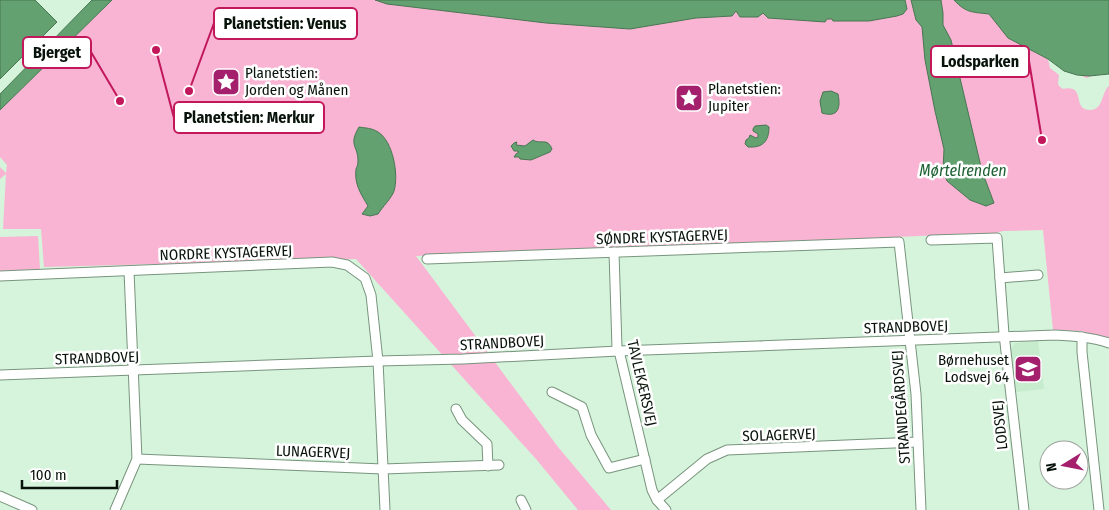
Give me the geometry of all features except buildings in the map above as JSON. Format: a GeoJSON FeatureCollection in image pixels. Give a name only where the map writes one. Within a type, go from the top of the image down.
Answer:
{"type":"FeatureCollection","features":[{"type":"Feature","properties":{"kind":"street","name":"LODSVEJ"},"geometry":{"type":"LineString","coordinates":[[931,240],[997,238],[1004,337],[1024,510]]}},
{"type":"Feature","properties":{"kind":"street","name":"SØNDRE KYSTAGERVEJ"},"geometry":{"type":"LineString","coordinates":[[427,260],[899,242]]}},
{"type":"Feature","properties":{"kind":"street","name":"STRANDEGÅRDSVEJ"},"geometry":{"type":"LineString","coordinates":[[899,242],[916,394],[921,510]]}},
{"type":"Feature","properties":{"kind":"street","name":"TAVLEKÆRSVEJ"},"geometry":{"type":"LineString","coordinates":[[614,252],[618,351],[652,490],[657,500],[666,510]]}},
{"type":"Feature","properties":{"kind":"street","name":"NORDRE KYSTAGERVEJ"},"geometry":{"type":"LineString","coordinates":[[0,276],[330,262],[347,265],[365,278],[371,295],[378,360],[385,510]]}},
{"type":"Feature","properties":{"kind":"street"},"geometry":{"type":"LineString","coordinates":[[115,510],[137,459],[130,271]]}},
{"type":"Feature","properties":{"kind":"street"},"geometry":{"type":"LineString","coordinates":[[1000,278],[1038,275]]}},
{"type":"Feature","properties":{"kind":"street","name":"STRANDBOVEJ"},"geometry":{"type":"LineString","coordinates":[[0,375],[378,360],[463,359],[618,351],[1055,335],[1082,337],[1109,343]]}},
{"type":"Feature","properties":{"kind":"street"},"geometry":{"type":"LineString","coordinates":[[1082,337],[1099,510]]}},
{"type":"Feature","properties":{"kind":"street"},"geometry":{"type":"LineString","coordinates":[[552,392],[582,407],[592,435],[608,468],[645,459]]}},
{"type":"Feature","properties":{"kind":"street"},"geometry":{"type":"LineString","coordinates":[[456,409],[462,420],[487,444],[488,466]]}},
{"type":"Feature","properties":{"kind":"street","name":"SOLAGERVEJ"},"geometry":{"type":"LineString","coordinates":[[657,500],[707,459],[727,450],[918,442]]}},
{"type":"Feature","properties":{"kind":"street","name":"LUNAGERVEJ"},"geometry":{"type":"LineString","coordinates":[[137,459],[383,469],[499,465]]}},
{"type":"Feature","properties":{"kind":"street"},"geometry":{"type":"LineString","coordinates":[[0,496],[32,510]]}},
{"type":"Feature","properties":{"kind":"street"},"geometry":{"type":"LineString","coordinates":[[521,500],[526,510]]}},
{"type":"Feature","properties":{"kind":"shaded area"},"geometry":{"type":"Polygon","coordinates":[[[112,0],[939,0],[943,23],[941,0],[954,0],[968,11],[989,14],[1109,0],[1109,70],[1086,78],[1006,35],[1008,38],[1048,59],[1050,68],[1059,75],[1059,86],[1063,89],[1070,88],[1075,90],[1079,102],[1084,109],[1090,110],[1098,107],[1109,86],[1109,338],[1080,331],[1053,330],[1043,230],[416,256],[558,447],[611,510],[578,510],[536,459],[356,259],[44,267],[41,229],[3,229],[6,174],[0,179],[0,167],[6,173],[7,165],[0,157],[0,110],[112,0]]]}},
{"type":"Feature","properties":{"kind":"shaded area"},"geometry":{"type":"Polygon","coordinates":[[[38,236],[40,269],[0,271],[0,237],[38,236]]]}},
{"type":"Feature","properties":{"kind":"shaded area","name":"Børnehuset Lodsvej 64"},"geometry":{"type":"Polygon","coordinates":[[[1038,341],[1044,389],[1016,392],[1011,349],[1015,343],[1038,341]]]}},
{"type":"Feature","properties":{"kind":"water"},"geometry":{"type":"Polygon","coordinates":[[[0,0],[35,0],[57,22],[0,79],[0,0]]]}},
{"type":"Feature","properties":{"kind":"water"},"geometry":{"type":"Polygon","coordinates":[[[92,0],[112,0],[0,110],[0,94],[92,0]]]}},
{"type":"Feature","properties":{"kind":"water"},"geometry":{"type":"Polygon","coordinates":[[[375,0],[905,0],[907,9],[903,14],[897,16],[869,21],[833,21],[832,19],[827,19],[825,22],[768,18],[763,13],[758,17],[740,17],[736,11],[732,16],[696,18],[630,29],[546,23],[387,4],[375,0]]]}},
{"type":"Feature","properties":{"kind":"water","name":"Mørtelrenden"},"geometry":{"type":"Polygon","coordinates":[[[911,0],[941,0],[943,25],[951,40],[982,171],[994,203],[986,206],[970,200],[947,181],[943,171],[944,149],[925,60],[922,27],[916,20],[911,0]]]}},
{"type":"Feature","properties":{"kind":"water"},"geometry":{"type":"Polygon","coordinates":[[[954,0],[1109,0],[1109,74],[1089,76],[1064,71],[1048,59],[1008,38],[989,14],[970,11],[954,0]]]}},
{"type":"Feature","properties":{"kind":"water"},"geometry":{"type":"Polygon","coordinates":[[[831,91],[838,94],[839,104],[837,111],[832,114],[822,113],[820,101],[823,92],[831,91]]]}},
{"type":"Feature","properties":{"kind":"water"},"geometry":{"type":"Polygon","coordinates":[[[766,125],[769,127],[769,132],[764,143],[748,147],[745,144],[750,135],[758,137],[758,134],[753,131],[755,126],[766,125]]]}},
{"type":"Feature","properties":{"kind":"water"},"geometry":{"type":"Polygon","coordinates":[[[359,127],[368,128],[383,136],[391,150],[396,176],[393,194],[378,214],[370,216],[362,214],[368,206],[356,179],[358,156],[354,138],[359,127]]]}},
{"type":"Feature","properties":{"kind":"water"},"geometry":{"type":"Polygon","coordinates":[[[533,140],[546,142],[552,149],[550,152],[531,160],[514,157],[519,152],[514,151],[511,146],[514,143],[517,142],[516,145],[525,146],[533,140]]]}},
{"type":"Feature","properties":{"kind":"place","name":"Planetstien: Merkur"},"geometry":{"type":"Point","coordinates":[156,50]}},
{"type":"Feature","properties":{"kind":"place","name":"Planetstien: Jorden og Månen"},"geometry":{"type":"Point","coordinates":[226,82]}},
{"type":"Feature","properties":{"kind":"place","name":"Planetstien: Venus"},"geometry":{"type":"Point","coordinates":[189,91]}},
{"type":"Feature","properties":{"kind":"place","name":"Planetstien: Jupiter"},"geometry":{"type":"Point","coordinates":[689,98]}},
{"type":"Feature","properties":{"kind":"place","name":"Bjerget"},"geometry":{"type":"Point","coordinates":[120,101]}},
{"type":"Feature","properties":{"kind":"place","name":"Lodsparken"},"geometry":{"type":"Point","coordinates":[1042,140]}},
{"type":"Feature","properties":{"kind":"place","name":"Børnehuset Lodsvej 64"},"geometry":{"type":"Point","coordinates":[1028,369]}}]}
